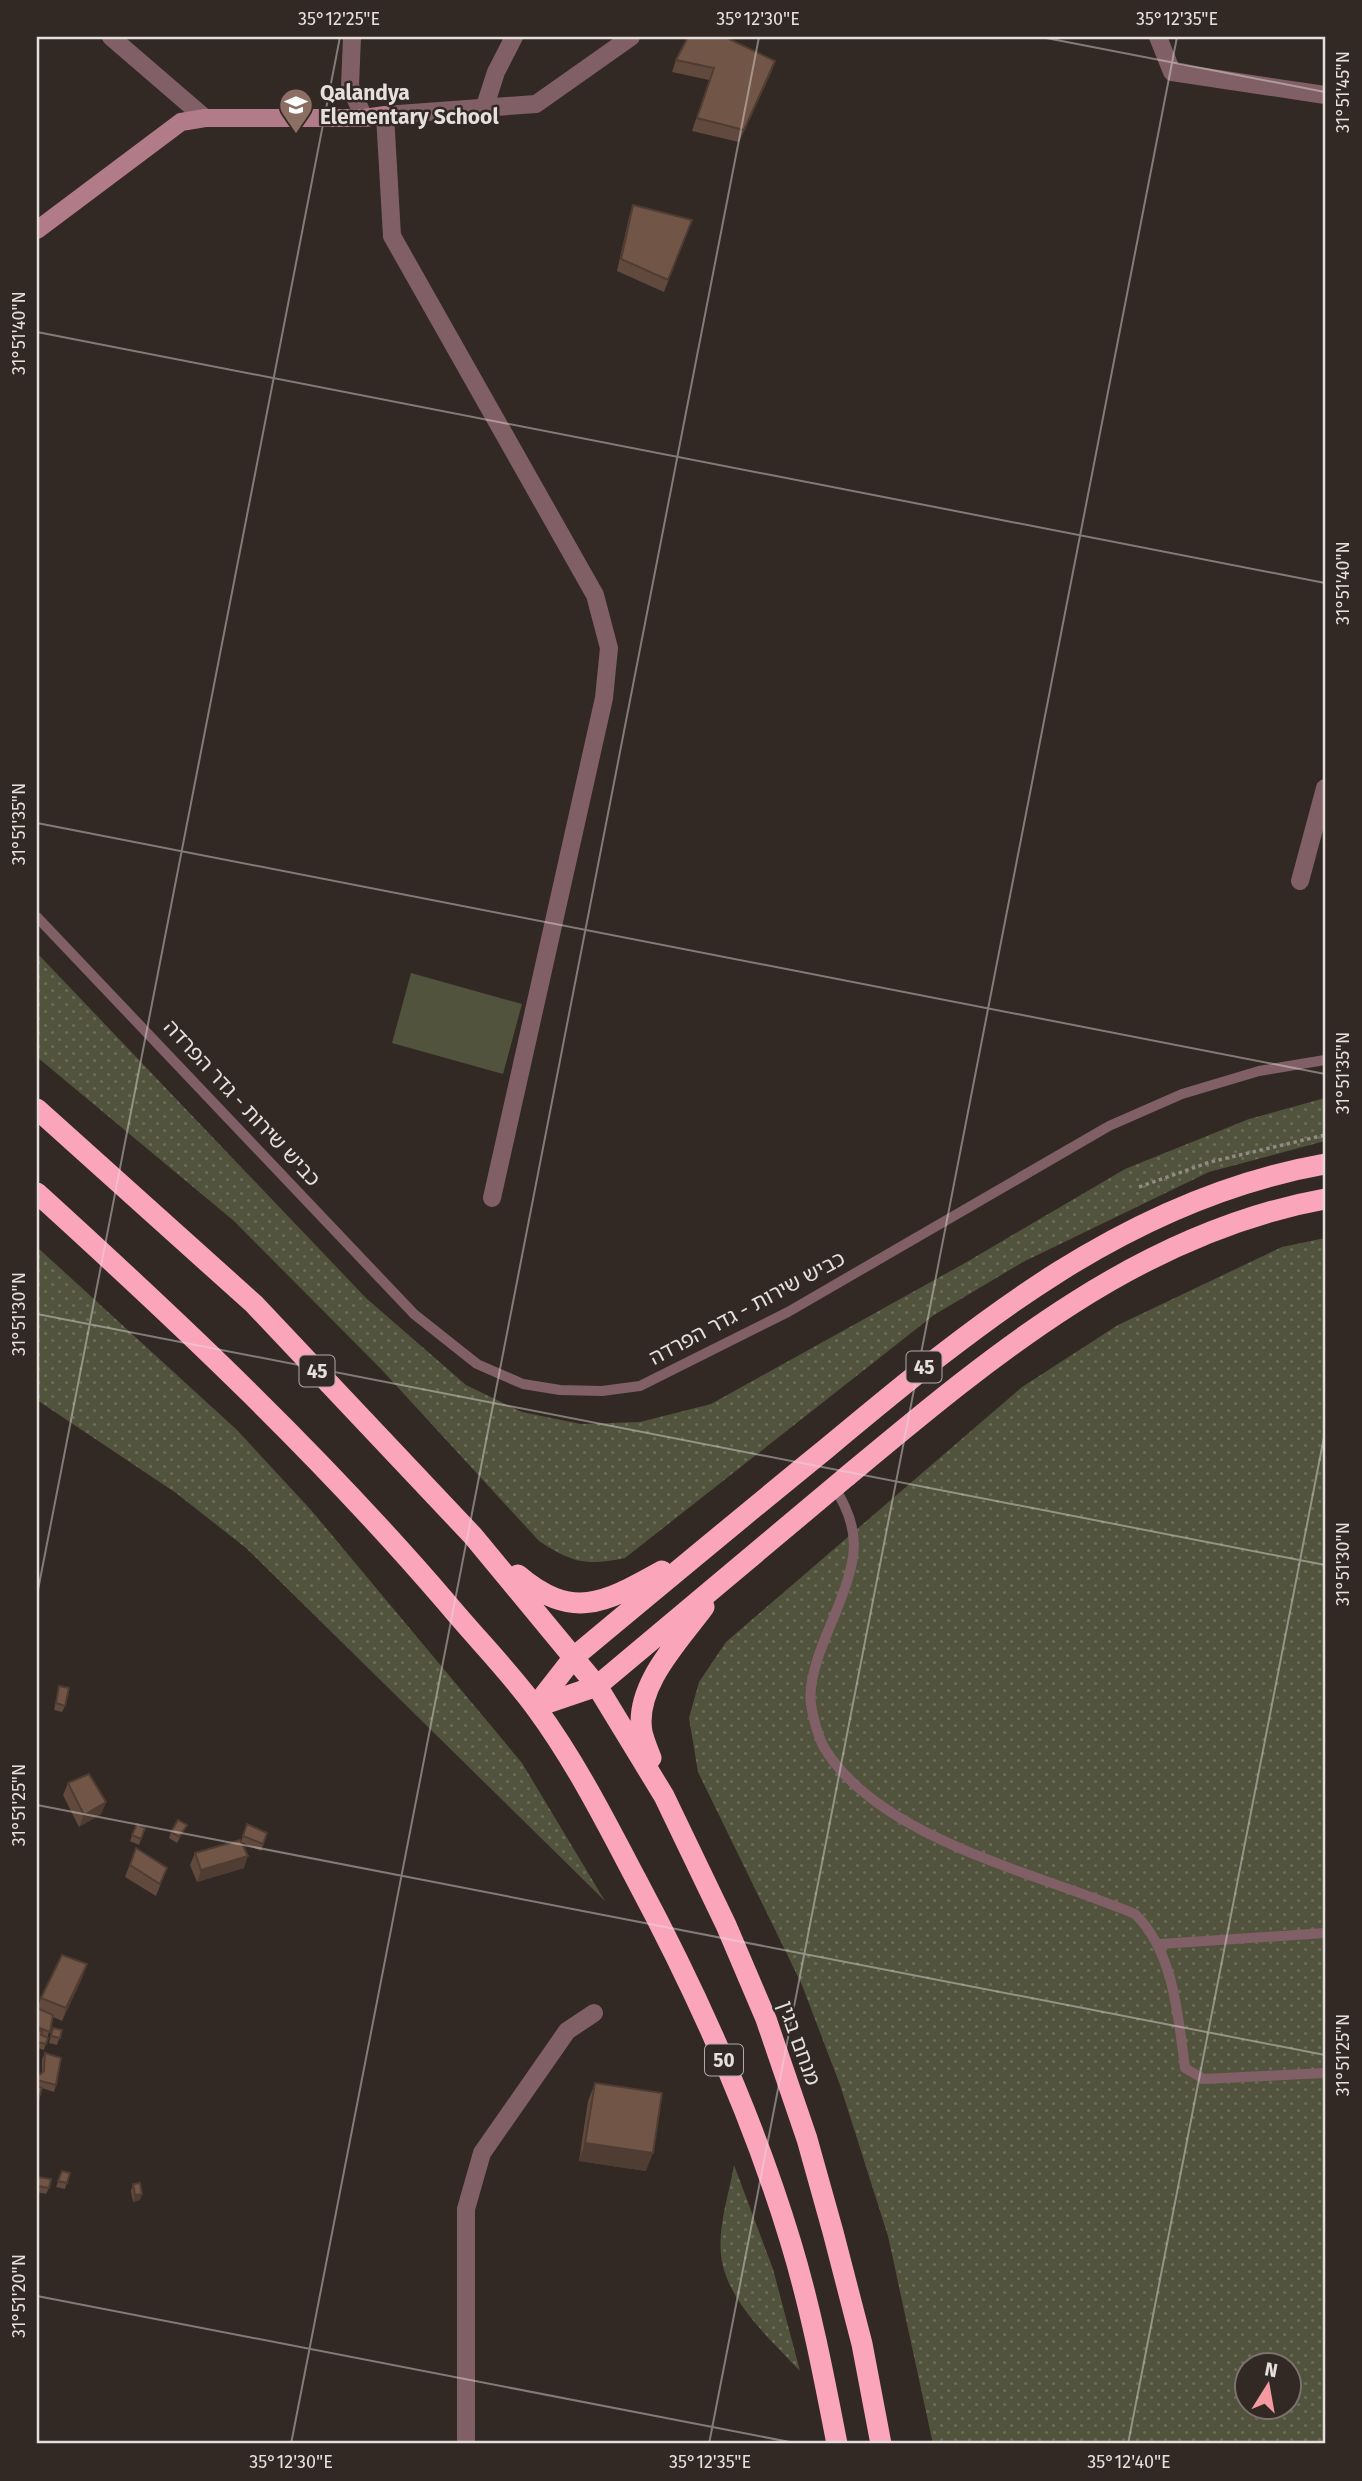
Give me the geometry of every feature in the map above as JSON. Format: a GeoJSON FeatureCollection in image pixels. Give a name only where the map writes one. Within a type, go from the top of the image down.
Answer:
{"type":"FeatureCollection","features":[{"type":"Feature","properties":{"kind":"highway","name":"45"},"geometry":{"type":"LineString","coordinates":[[37,1109],[254,1304],[473,1536],[597,1686]]}},
{"type":"Feature","properties":{"kind":"highway","name":"45"},"geometry":{"type":"LineString","coordinates":[[535,1707],[574,1657],[934,1358],[1084,1254],[1193,1202],[1289,1170],[1325,1164]]}},
{"type":"Feature","properties":{"kind":"highway"},"geometry":{"type":"LineString","coordinates":[[37,1193],[266,1406],[411,1561],[535,1707]]}},
{"type":"Feature","properties":{"kind":"highway","name":"45"},"geometry":{"type":"LineString","coordinates":[[535,1707],[597,1686],[956,1385],[1102,1283],[1206,1234],[1297,1204],[1325,1199]]}},
{"type":"Feature","properties":{"kind":"highway"},"geometry":{"type":"LineString","coordinates":[[473,1536],[539,1592],[580,1604],[598,1603],[618,1595],[713,1542]]}},
{"type":"Feature","properties":{"kind":"highway"},"geometry":{"type":"LineString","coordinates":[[664,1796],[642,1730],[644,1702],[662,1665],[722,1581]]}},
{"type":"Feature","properties":{"kind":"highway","name":"מנחם בגין"},"geometry":{"type":"LineString","coordinates":[[597,1686],[664,1796],[726,1925],[766,2019],[803,2127],[862,2344],[881,2444]]}},
{"type":"Feature","properties":{"kind":"highway","name":"50"},"geometry":{"type":"LineString","coordinates":[[535,1707],[591,1791],[678,1958],[718,2045],[791,2243],[820,2354],[837,2444]]}},
{"type":"Feature","properties":{"kind":"street"},"geometry":{"type":"LineString","coordinates":[[111,37],[205,117]]}},
{"type":"Feature","properties":{"kind":"street"},"geometry":{"type":"LineString","coordinates":[[352,37],[350,86],[363,118]]}},
{"type":"Feature","properties":{"kind":"street"},"geometry":{"type":"LineString","coordinates":[[484,110],[496,72],[514,37]]}},
{"type":"Feature","properties":{"kind":"street"},"geometry":{"type":"LineString","coordinates":[[37,230],[181,122],[205,117],[363,118],[536,104],[631,37]]}},
{"type":"Feature","properties":{"kind":"street"},"geometry":{"type":"LineString","coordinates":[[1158,37],[1172,72],[1325,95]]}},
{"type":"Feature","properties":{"kind":"street"},"geometry":{"type":"LineString","coordinates":[[385,115],[393,236],[595,595],[609,648],[604,698],[492,1198]]}},
{"type":"Feature","properties":{"kind":"street"},"geometry":{"type":"LineString","coordinates":[[1300,881],[1325,788]]}},
{"type":"Feature","properties":{"kind":"street"},"geometry":{"type":"LineString","coordinates":[[466,2444],[466,2209],[482,2152],[567,2031],[594,2013]]}},
{"type":"Feature","properties":{"kind":"lane","name":"כביש שירות - גדר הפרדה"},"geometry":{"type":"LineString","coordinates":[[37,917],[414,1314],[477,1364],[523,1384],[560,1390],[602,1391],[640,1386],[788,1312],[1109,1126],[1182,1094],[1259,1072],[1325,1060]]}},
{"type":"Feature","properties":{"kind":"lane"},"geometry":{"type":"LineString","coordinates":[[834,1487],[850,1511],[856,1549],[846,1585],[818,1657],[810,1701],[823,1748],[847,1777],[893,1814],[960,1848],[1135,1914],[1160,1944],[1178,2016],[1185,2068],[1204,2080],[1325,2073]]}},
{"type":"Feature","properties":{"kind":"lane"},"geometry":{"type":"LineString","coordinates":[[1160,1944],[1325,1933]]}},
{"type":"Feature","properties":{"kind":"path"},"geometry":{"type":"LineString","coordinates":[[1139,1187],[1210,1162],[1325,1135]]}},
{"type":"Feature","properties":{"kind":"green space"},"geometry":{"type":"Polygon","coordinates":[[[37,953],[366,1298],[466,1385],[522,1412],[581,1424],[640,1422],[711,1404],[965,1263],[1125,1169],[1249,1119],[1325,1098],[1325,1141],[1209,1172],[1023,1262],[934,1315],[625,1558],[599,1562],[580,1561],[539,1541],[381,1369],[234,1221],[37,1057],[37,953]]]}},
{"type":"Feature","properties":{"kind":"green space"},"geometry":{"type":"Polygon","coordinates":[[[411,973],[522,1004],[503,1074],[392,1043],[411,973]]]}},
{"type":"Feature","properties":{"kind":"green space"},"geometry":{"type":"Polygon","coordinates":[[[1325,1238],[1325,2444],[933,2444],[888,2236],[840,2085],[802,1985],[698,1772],[689,1718],[699,1682],[726,1642],[1022,1387],[1118,1325],[1282,1247],[1325,1238]]]}},
{"type":"Feature","properties":{"kind":"green space"},"geometry":{"type":"Polygon","coordinates":[[[37,1247],[237,1430],[311,1510],[522,1763],[605,1901],[246,1548],[176,1493],[37,1400],[37,1247]]]}},
{"type":"Feature","properties":{"kind":"green space"},"geometry":{"type":"Polygon","coordinates":[[[734,2165],[773,2269],[800,2371],[765,2335],[743,2307],[727,2278],[722,2262],[721,2238],[734,2165]]]}},
{"type":"Feature","properties":{"kind":"building"},"geometry":{"type":"Polygon","coordinates":[[[688,37],[725,37],[775,61],[744,130],[697,118],[714,68],[676,60],[688,37]]]}},
{"type":"Feature","properties":{"kind":"building"},"geometry":{"type":"Polygon","coordinates":[[[633,205],[692,220],[668,280],[621,259],[633,205]]]}},
{"type":"Feature","properties":{"kind":"building"},"geometry":{"type":"Polygon","coordinates":[[[59,1686],[69,1688],[65,1706],[56,1703],[59,1686]]]}},
{"type":"Feature","properties":{"kind":"building"},"geometry":{"type":"Polygon","coordinates":[[[89,1774],[106,1802],[84,1815],[68,1783],[89,1774]]]}},
{"type":"Feature","properties":{"kind":"building"},"geometry":{"type":"Polygon","coordinates":[[[178,1820],[187,1825],[179,1837],[171,1832],[178,1820]]]}},
{"type":"Feature","properties":{"kind":"building"},"geometry":{"type":"Polygon","coordinates":[[[137,1824],[145,1828],[141,1839],[132,1835],[137,1824]]]}},
{"type":"Feature","properties":{"kind":"building"},"geometry":{"type":"Polygon","coordinates":[[[247,1824],[267,1833],[263,1844],[243,1836],[247,1824]]]}},
{"type":"Feature","properties":{"kind":"building"},"geometry":{"type":"Polygon","coordinates":[[[240,1840],[248,1856],[201,1870],[195,1853],[240,1840]]]}},
{"type":"Feature","properties":{"kind":"building"},"geometry":{"type":"Polygon","coordinates":[[[136,1848],[167,1868],[160,1884],[130,1865],[136,1848]]]}},
{"type":"Feature","properties":{"kind":"building"},"geometry":{"type":"Polygon","coordinates":[[[62,1955],[87,1964],[66,2008],[41,1998],[62,1955]]]}},
{"type":"Feature","properties":{"kind":"building"},"geometry":{"type":"Polygon","coordinates":[[[37,2008],[53,2015],[50,2032],[37,2027],[37,2008]]]}},
{"type":"Feature","properties":{"kind":"building"},"geometry":{"type":"Polygon","coordinates":[[[53,2028],[62,2030],[60,2038],[51,2036],[53,2028]]]}},
{"type":"Feature","properties":{"kind":"building"},"geometry":{"type":"Polygon","coordinates":[[[37,2030],[42,2031],[41,2035],[48,2038],[46,2044],[37,2042],[37,2030]]]}},
{"type":"Feature","properties":{"kind":"building"},"geometry":{"type":"Polygon","coordinates":[[[45,2053],[61,2058],[56,2085],[37,2080],[44,2071],[45,2053]]]}},
{"type":"Feature","properties":{"kind":"building"},"geometry":{"type":"Polygon","coordinates":[[[595,2083],[662,2093],[653,2153],[585,2143],[595,2083]]]}},
{"type":"Feature","properties":{"kind":"building"},"geometry":{"type":"Polygon","coordinates":[[[37,2086],[42,2088],[37,2104],[37,2086]]]}},
{"type":"Feature","properties":{"kind":"building"},"geometry":{"type":"Polygon","coordinates":[[[62,2171],[70,2173],[67,2183],[58,2181],[62,2171]]]}},
{"type":"Feature","properties":{"kind":"building"},"geometry":{"type":"Polygon","coordinates":[[[38,2177],[51,2179],[49,2188],[37,2186],[38,2177]]]}},
{"type":"Feature","properties":{"kind":"building"},"geometry":{"type":"Polygon","coordinates":[[[140,2183],[142,2194],[135,2195],[133,2184],[140,2183]]]}},
{"type":"Feature","properties":{"kind":"place","name":"Qalandya Elementary School"},"geometry":{"type":"Point","coordinates":[296,135]}}]}
